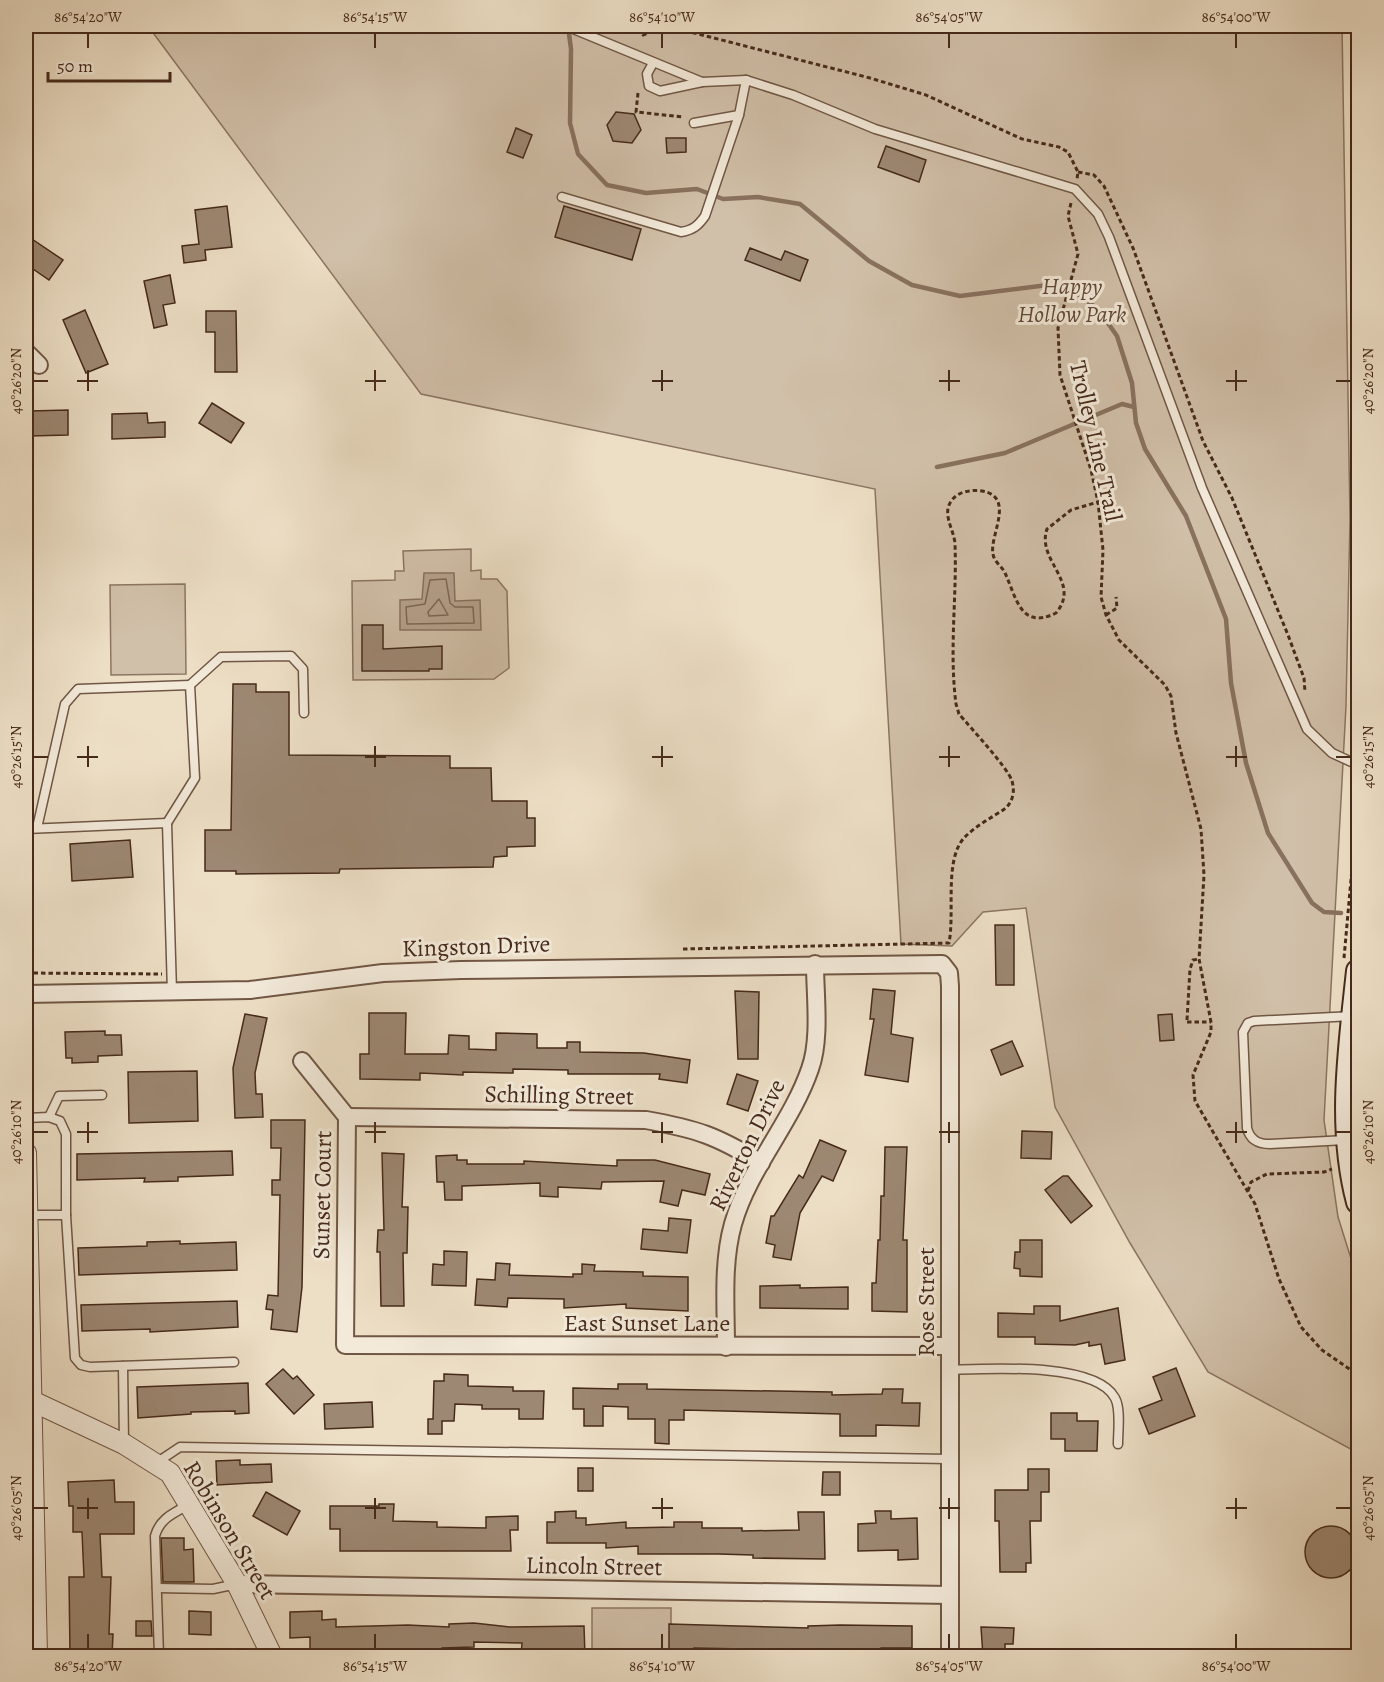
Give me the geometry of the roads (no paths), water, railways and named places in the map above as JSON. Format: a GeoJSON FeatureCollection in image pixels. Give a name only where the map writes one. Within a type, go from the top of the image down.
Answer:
{"type":"FeatureCollection","features":[{"type":"Feature","properties":{"kind":"main road"},"geometry":{"type":"LineString","coordinates":[[1359,971],[1348,1064],[1343,1140],[1359,1202]]}},
{"type":"Feature","properties":{"kind":"street"},"geometry":{"type":"LineString","coordinates":[[26,351],[39,365]]}},
{"type":"Feature","properties":{"kind":"street","name":"Kingston Drive"},"geometry":{"type":"LineString","coordinates":[[26,994],[249,990],[384,973],[461,970],[928,962]]}},
{"type":"Feature","properties":{"kind":"street","name":"Rose Street"},"geometry":{"type":"LineString","coordinates":[[928,962],[942,964],[949,973],[950,986],[950,1656]]}},
{"type":"Feature","properties":{"kind":"street","name":"Riverton Drive"},"geometry":{"type":"LineString","coordinates":[[726,1347],[728,1246],[742,1198],[790,1115],[811,1067],[816,1019],[815,964]]}},
{"type":"Feature","properties":{"kind":"street","name":"Sunset Court"},"geometry":{"type":"LineString","coordinates":[[302,1060],[347,1117],[345,1345]]}},
{"type":"Feature","properties":{"kind":"street","name":"Schilling Street"},"geometry":{"type":"LineString","coordinates":[[347,1117],[646,1120],[695,1130],[718,1138],[761,1163]]}},
{"type":"Feature","properties":{"kind":"street"},"geometry":{"type":"LineString","coordinates":[[26,1153],[28,1397],[37,1656]]}},
{"type":"Feature","properties":{"kind":"street","name":"East Sunset Lane"},"geometry":{"type":"LineString","coordinates":[[345,1345],[949,1346]]}},
{"type":"Feature","properties":{"kind":"street","name":"Robinson Street"},"geometry":{"type":"LineString","coordinates":[[28,1397],[124,1444],[170,1473],[237,1584],[272,1656]]}},
{"type":"Feature","properties":{"kind":"street","name":"Lincoln Street"},"geometry":{"type":"LineString","coordinates":[[237,1584],[950,1595]]}},
{"type":"Feature","properties":{"kind":"lane"},"geometry":{"type":"LineString","coordinates":[[566,26],[702,82]]}},
{"type":"Feature","properties":{"kind":"lane"},"geometry":{"type":"LineString","coordinates":[[653,63],[648,74],[649,86],[660,91],[702,82],[746,80],[790,94],[875,129],[1075,189],[1098,214],[1109,237],[1202,488],[1307,729],[1332,753],[1359,765]]}},
{"type":"Feature","properties":{"kind":"lane"},"geometry":{"type":"LineString","coordinates":[[562,197],[681,232],[699,225],[716,184],[739,115],[746,80]]}},
{"type":"Feature","properties":{"kind":"lane"},"geometry":{"type":"LineString","coordinates":[[694,123],[739,115]]}},
{"type":"Feature","properties":{"kind":"lane"},"geometry":{"type":"LineString","coordinates":[[37,828],[65,705],[78,689],[190,685],[221,657],[291,656],[303,669],[304,713]]}},
{"type":"Feature","properties":{"kind":"lane"},"geometry":{"type":"LineString","coordinates":[[172,992],[167,823],[195,778],[190,685]]}},
{"type":"Feature","properties":{"kind":"lane"},"geometry":{"type":"LineString","coordinates":[[26,829],[167,823]]}},
{"type":"Feature","properties":{"kind":"lane"},"geometry":{"type":"LineString","coordinates":[[1343,1140],[1270,1144],[1259,1144],[1253,1140],[1247,1128],[1243,1032],[1248,1023],[1254,1021],[1354,1016]]}},
{"type":"Feature","properties":{"kind":"lane"},"geometry":{"type":"LineString","coordinates":[[49,1117],[59,1096],[102,1095]]}},
{"type":"Feature","properties":{"kind":"lane"},"geometry":{"type":"LineString","coordinates":[[26,1118],[49,1117],[60,1121],[66,1134],[66,1215],[72,1351],[75,1358],[81,1365],[90,1367],[234,1362]]}},
{"type":"Feature","properties":{"kind":"lane"},"geometry":{"type":"LineString","coordinates":[[27,1215],[66,1215]]}},
{"type":"Feature","properties":{"kind":"lane"},"geometry":{"type":"LineString","coordinates":[[123,1366],[124,1444]]}},
{"type":"Feature","properties":{"kind":"lane"},"geometry":{"type":"LineString","coordinates":[[949,1370],[1047,1369],[1097,1384],[1114,1395],[1118,1404],[1118,1444]]}},
{"type":"Feature","properties":{"kind":"lane"},"geometry":{"type":"LineString","coordinates":[[156,1463],[180,1447],[949,1459]]}},
{"type":"Feature","properties":{"kind":"lane"},"geometry":{"type":"LineString","coordinates":[[159,1656],[155,1536],[158,1525],[165,1518],[190,1504]]}},
{"type":"Feature","properties":{"kind":"lane"},"geometry":{"type":"LineString","coordinates":[[157,1588],[213,1589],[237,1584]]}},
{"type":"Feature","properties":{"kind":"water"},"geometry":{"type":"Polygon","coordinates":[[[424,573],[454,573],[455,601],[480,600],[481,630],[400,630],[400,600],[422,599],[424,573]]]}},
{"type":"Feature","properties":{"kind":"waterway"},"geometry":{"type":"LineString","coordinates":[[568,26],[571,49],[570,123],[578,154],[607,185],[646,193],[697,189],[723,199],[758,197],[800,204],[869,261],[912,285],[960,296],[1048,285],[1076,293],[1098,309],[1117,336],[1132,383],[1136,423],[1145,449],[1186,516],[1226,619],[1231,683],[1246,763],[1268,833],[1312,903],[1324,912],[1341,913]]}},
{"type":"Feature","properties":{"kind":"waterway"},"geometry":{"type":"LineString","coordinates":[[937,467],[1005,453],[1122,404],[1134,407]]}},
{"type":"Feature","properties":{"kind":"park label","name":"Happy Hollow Park"},"geometry":{"type":"Point","coordinates":[1072,300]}}]}
